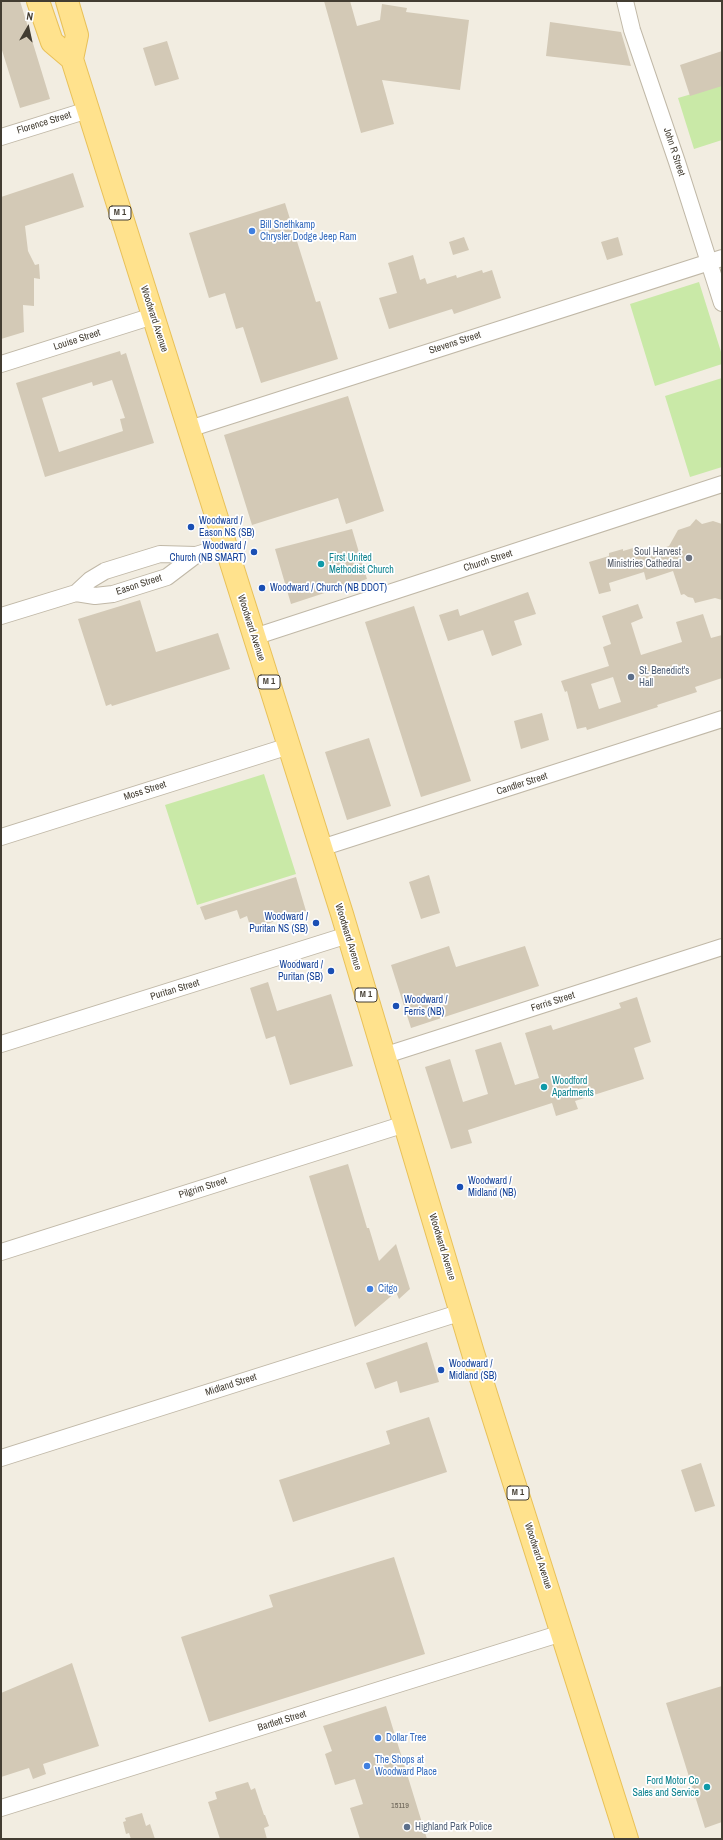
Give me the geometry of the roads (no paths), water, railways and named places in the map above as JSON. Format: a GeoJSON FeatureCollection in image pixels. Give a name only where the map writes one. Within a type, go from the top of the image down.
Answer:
{"type":"FeatureCollection","features":[{"type":"Feature","properties":{"kind":"main road"},"geometry":{"type":"LineString","coordinates":[[38,1],[52,42],[72,59]]}},
{"type":"Feature","properties":{"kind":"main road","name":"Woodward Avenue"},"geometry":{"type":"LineString","coordinates":[[67,1],[77,34],[72,59],[321,848],[462,1312],[627,1839]]}},
{"type":"Feature","properties":{"kind":"street","name":"John R Street"},"geometry":{"type":"LineString","coordinates":[[624,1],[632,30],[677,162],[715,260],[722,303]]}},
{"type":"Feature","properties":{"kind":"street","name":"Florence Street"},"geometry":{"type":"LineString","coordinates":[[1,137],[88,110]]}},
{"type":"Feature","properties":{"kind":"street","name":"Stevens Street"},"geometry":{"type":"LineString","coordinates":[[188,429],[715,260]]}},
{"type":"Feature","properties":{"kind":"street","name":"Louise Street"},"geometry":{"type":"LineString","coordinates":[[1,364],[153,316]]}},
{"type":"Feature","properties":{"kind":"street","name":"Church Street"},"geometry":{"type":"LineString","coordinates":[[254,637],[722,484]]}},
{"type":"Feature","properties":{"kind":"street","name":"Eason Street"},"geometry":{"type":"LineString","coordinates":[[76,593],[95,596],[120,592],[167,576],[196,555],[225,546]]}},
{"type":"Feature","properties":{"kind":"street","name":"Eason Street"},"geometry":{"type":"LineString","coordinates":[[1,616],[76,593],[90,580],[105,571],[160,554],[196,555]]}},
{"type":"Feature","properties":{"kind":"street","name":"Candler Street"},"geometry":{"type":"LineString","coordinates":[[321,848],[722,720]]}},
{"type":"Feature","properties":{"kind":"street","name":"Moss Street"},"geometry":{"type":"LineString","coordinates":[[1,836],[289,746]]}},
{"type":"Feature","properties":{"kind":"street","name":"Puritan Street"},"geometry":{"type":"LineString","coordinates":[[1,1044],[348,935]]}},
{"type":"Feature","properties":{"kind":"street","name":"Ferris Street"},"geometry":{"type":"LineString","coordinates":[[383,1056],[722,948]]}},
{"type":"Feature","properties":{"kind":"street","name":"Pilgrim Street"},"geometry":{"type":"LineString","coordinates":[[1,1252],[405,1124]]}},
{"type":"Feature","properties":{"kind":"street","name":"Midland Street"},"geometry":{"type":"LineString","coordinates":[[1,1458],[462,1312]]}},
{"type":"Feature","properties":{"kind":"street","name":"Bartlett Street"},"geometry":{"type":"LineString","coordinates":[[1,1808],[562,1633]]}},
{"type":"Feature","properties":{"kind":"place","name":"Bill Snethkamp Chrysler Dodge Jeep Ram"},"geometry":{"type":"Point","coordinates":[252,231]}},
{"type":"Feature","properties":{"kind":"place","name":"Woodward / Eason NS (SB)"},"geometry":{"type":"Point","coordinates":[191,527]}},
{"type":"Feature","properties":{"kind":"place","name":"Woodward / Church (NB SMART)"},"geometry":{"type":"Point","coordinates":[254,552]}},
{"type":"Feature","properties":{"kind":"place","name":"Soul Harvest Ministries Cathedral"},"geometry":{"type":"Point","coordinates":[689,558]}},
{"type":"Feature","properties":{"kind":"place","name":"First United Methodist Church"},"geometry":{"type":"Point","coordinates":[321,564]}},
{"type":"Feature","properties":{"kind":"place","name":"Woodward / Church (NB DDOT)"},"geometry":{"type":"Point","coordinates":[262,588]}},
{"type":"Feature","properties":{"kind":"place","name":"St. Benedict's Hall"},"geometry":{"type":"Point","coordinates":[631,677]}},
{"type":"Feature","properties":{"kind":"place","name":"Woodward / Puritan NS (SB)"},"geometry":{"type":"Point","coordinates":[316,923]}},
{"type":"Feature","properties":{"kind":"place","name":"Woodward / Puritan (SB)"},"geometry":{"type":"Point","coordinates":[331,971]}},
{"type":"Feature","properties":{"kind":"place","name":"Woodward / Ferris (NB)"},"geometry":{"type":"Point","coordinates":[396,1006]}},
{"type":"Feature","properties":{"kind":"place","name":"Woodford Apartments"},"geometry":{"type":"Point","coordinates":[544,1087]}},
{"type":"Feature","properties":{"kind":"place","name":"Woodward / Midland (NB)"},"geometry":{"type":"Point","coordinates":[460,1187]}},
{"type":"Feature","properties":{"kind":"place","name":"Citgo"},"geometry":{"type":"Point","coordinates":[370,1289]}},
{"type":"Feature","properties":{"kind":"place","name":"Woodward / Midland (SB)"},"geometry":{"type":"Point","coordinates":[441,1370]}},
{"type":"Feature","properties":{"kind":"place","name":"Dollar Tree"},"geometry":{"type":"Point","coordinates":[378,1738]}},
{"type":"Feature","properties":{"kind":"place","name":"The Shops at Woodward Place"},"geometry":{"type":"Point","coordinates":[367,1766]}},
{"type":"Feature","properties":{"kind":"place","name":"Ford Motor Co Sales and Service"},"geometry":{"type":"Point","coordinates":[707,1787]}},
{"type":"Feature","properties":{"kind":"place","name":"Highland Park Police"},"geometry":{"type":"Point","coordinates":[407,1827]}}]}
